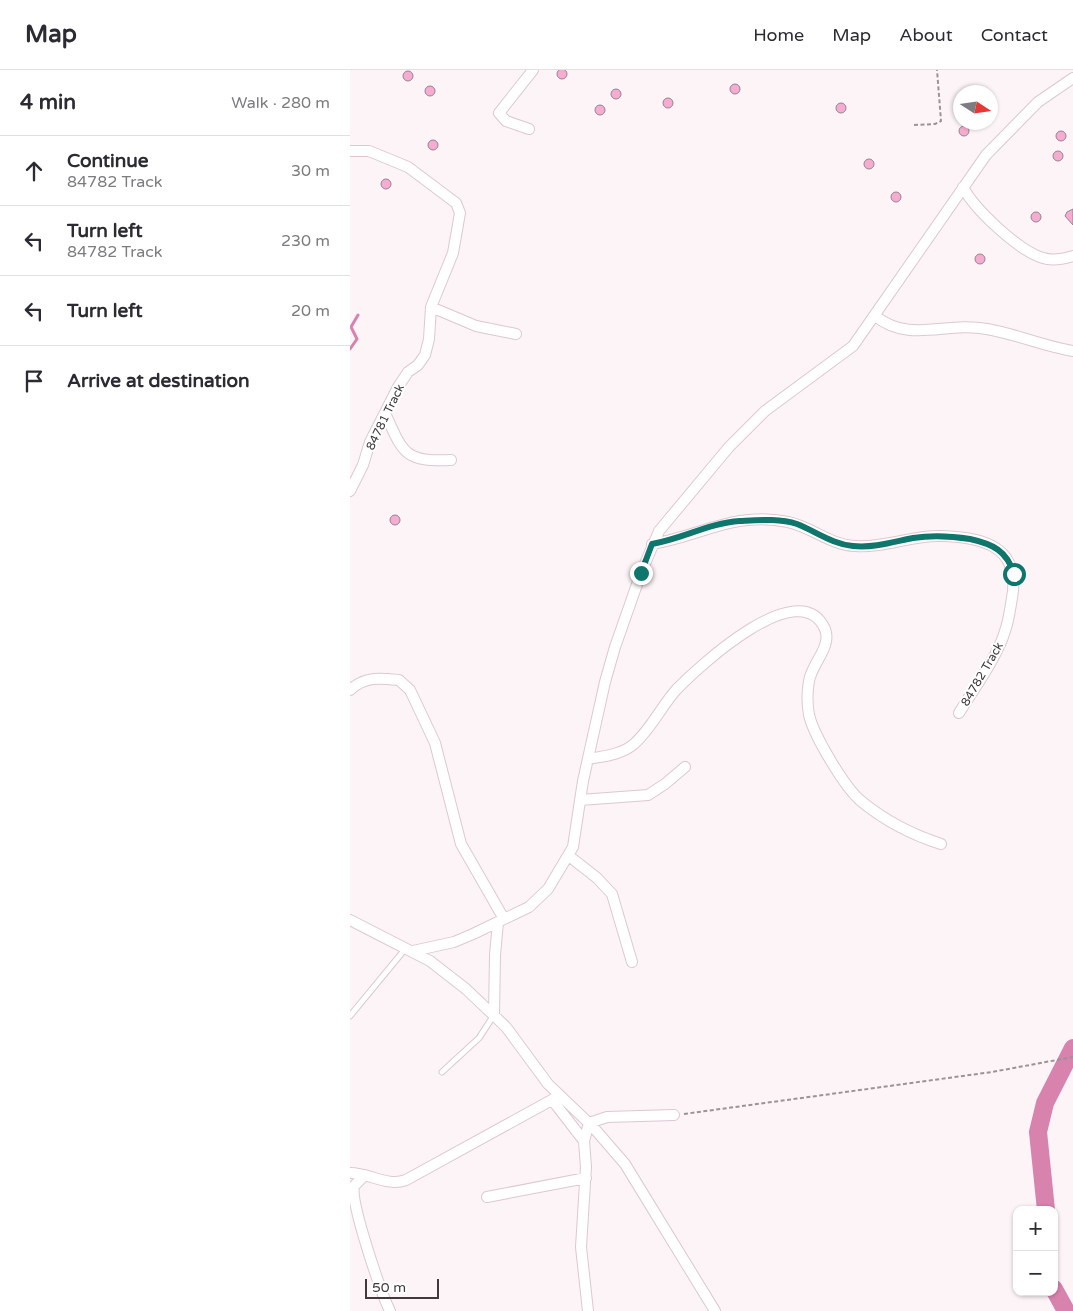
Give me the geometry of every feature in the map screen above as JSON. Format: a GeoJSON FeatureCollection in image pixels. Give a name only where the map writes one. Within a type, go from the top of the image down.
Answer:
{"type":"FeatureCollection","features":[{"type":"Feature","properties":{"kind":"street"},"geometry":{"type":"LineString","coordinates":[[529,129],[506,121],[499,113],[533,70]]}},
{"type":"Feature","properties":{"kind":"street"},"geometry":{"type":"LineString","coordinates":[[410,949],[454,942],[529,907],[541,898],[573,847],[588,759],[615,647],[652,544],[666,521],[739,437],[765,411],[798,385],[846,353],[875,316],[986,156],[1050,92],[1073,78]]}},
{"type":"Feature","properties":{"kind":"street","name":"84781 Track"},"geometry":{"type":"LineString","coordinates":[[350,151],[369,151],[396,162],[456,203],[460,213],[460,223],[449,268],[431,308],[429,339],[425,355],[418,365],[404,377],[350,491]]}},
{"type":"Feature","properties":{"kind":"street"},"geometry":{"type":"LineString","coordinates":[[964,187],[969,198],[982,214],[1032,253],[1052,259],[1073,256]]}},
{"type":"Feature","properties":{"kind":"street"},"geometry":{"type":"LineString","coordinates":[[431,308],[476,326],[516,334]]}},
{"type":"Feature","properties":{"kind":"street"},"geometry":{"type":"LineString","coordinates":[[875,316],[891,327],[906,331],[932,330],[952,326],[985,328],[1045,346],[1073,350]]}},
{"type":"Feature","properties":{"kind":"street"},"geometry":{"type":"LineString","coordinates":[[385,414],[400,446],[412,457],[424,461],[451,460]]}},
{"type":"Feature","properties":{"kind":"street","name":"84782 Track"},"geometry":{"type":"LineString","coordinates":[[652,544],[726,522],[761,520],[797,524],[833,542],[855,546],[875,546],[914,538],[942,536],[991,544],[1005,554],[1014,574],[1007,622],[1001,642],[959,713]]}},
{"type":"Feature","properties":{"kind":"street"},"geometry":{"type":"LineString","coordinates":[[588,759],[618,753],[633,744],[678,688],[721,650],[758,624],[792,612],[809,614],[821,623],[827,637],[826,644],[810,672],[807,698],[813,726],[822,744],[848,788],[861,801],[914,834],[941,844]]}},
{"type":"Feature","properties":{"kind":"street"},"geometry":{"type":"LineString","coordinates":[[350,690],[368,678],[399,680],[410,690],[435,743],[461,844],[501,920],[494,955],[494,1015]]}},
{"type":"Feature","properties":{"kind":"street"},"geometry":{"type":"LineString","coordinates":[[580,800],[648,795],[665,784],[685,766]]}},
{"type":"Feature","properties":{"kind":"street"},"geometry":{"type":"LineString","coordinates":[[568,856],[597,878],[612,894],[632,962]]}},
{"type":"Feature","properties":{"kind":"street"},"geometry":{"type":"LineString","coordinates":[[350,920],[410,949],[447,974],[494,1015],[522,1046],[584,1141]]}},
{"type":"Feature","properties":{"kind":"street"},"geometry":{"type":"LineString","coordinates":[[556,1098],[589,1123],[625,1164],[715,1311]]}},
{"type":"Feature","properties":{"kind":"street"},"geometry":{"type":"LineString","coordinates":[[350,1173],[365,1175],[388,1182],[406,1180],[556,1098]]}},
{"type":"Feature","properties":{"kind":"street"},"geometry":{"type":"LineString","coordinates":[[589,1123],[607,1117],[674,1115]]}},
{"type":"Feature","properties":{"kind":"street"},"geometry":{"type":"LineString","coordinates":[[588,1311],[581,1246],[586,1178],[584,1141],[589,1123]]}},
{"type":"Feature","properties":{"kind":"street"},"geometry":{"type":"LineString","coordinates":[[365,1175],[354,1186],[354,1204],[381,1291],[390,1311]]}},
{"type":"Feature","properties":{"kind":"street"},"geometry":{"type":"LineString","coordinates":[[487,1197],[586,1178]]}},
{"type":"Feature","properties":{"kind":"lane"},"geometry":{"type":"LineString","coordinates":[[350,1016],[410,949]]}},
{"type":"Feature","properties":{"kind":"lane"},"geometry":{"type":"LineString","coordinates":[[442,1072],[479,1038],[494,1015]]}},
{"type":"Feature","properties":{"kind":"path"},"geometry":{"type":"LineString","coordinates":[[914,125],[935,124],[941,121],[937,70]]}},
{"type":"Feature","properties":{"kind":"path"},"geometry":{"type":"LineString","coordinates":[[674,1115],[992,1072],[1073,1057]]}},
{"type":"Feature","properties":{"kind":"building"},"geometry":{"type":"Polygon","coordinates":[[[562,69],[567,74],[562,79],[557,74],[562,69]]]}},
{"type":"Feature","properties":{"kind":"building"},"geometry":{"type":"Polygon","coordinates":[[[408,71],[413,76],[408,81],[403,76],[408,71]]]}},
{"type":"Feature","properties":{"kind":"building"},"geometry":{"type":"Polygon","coordinates":[[[735,84],[740,89],[735,94],[730,89],[735,84]]]}},
{"type":"Feature","properties":{"kind":"building"},"geometry":{"type":"Polygon","coordinates":[[[430,86],[435,91],[430,96],[425,91],[430,86]]]}},
{"type":"Feature","properties":{"kind":"building"},"geometry":{"type":"Polygon","coordinates":[[[616,89],[621,94],[616,99],[611,94],[616,89]]]}},
{"type":"Feature","properties":{"kind":"building"},"geometry":{"type":"Polygon","coordinates":[[[668,98],[673,103],[668,108],[663,103],[668,98]]]}},
{"type":"Feature","properties":{"kind":"building"},"geometry":{"type":"Polygon","coordinates":[[[841,103],[846,108],[841,113],[836,108],[841,103]]]}},
{"type":"Feature","properties":{"kind":"building"},"geometry":{"type":"Polygon","coordinates":[[[600,105],[605,110],[600,115],[595,110],[600,105]]]}},
{"type":"Feature","properties":{"kind":"building"},"geometry":{"type":"Polygon","coordinates":[[[960,130],[968,130],[964,136],[959,131],[960,130]]]}},
{"type":"Feature","properties":{"kind":"building"},"geometry":{"type":"Polygon","coordinates":[[[1059,131],[1063,131],[1066,136],[1065,140],[1059,141],[1056,138],[1056,134],[1059,131]]]}},
{"type":"Feature","properties":{"kind":"building"},"geometry":{"type":"Polygon","coordinates":[[[433,140],[438,145],[433,150],[428,145],[433,140]]]}},
{"type":"Feature","properties":{"kind":"building"},"geometry":{"type":"Polygon","coordinates":[[[1058,151],[1063,156],[1058,161],[1053,156],[1058,151]]]}},
{"type":"Feature","properties":{"kind":"building"},"geometry":{"type":"Polygon","coordinates":[[[869,159],[874,164],[869,169],[864,164],[869,159]]]}},
{"type":"Feature","properties":{"kind":"building"},"geometry":{"type":"Polygon","coordinates":[[[386,179],[391,184],[386,189],[381,184],[386,179]]]}},
{"type":"Feature","properties":{"kind":"building"},"geometry":{"type":"Polygon","coordinates":[[[896,192],[901,197],[896,202],[891,197],[896,192]]]}},
{"type":"Feature","properties":{"kind":"building"},"geometry":{"type":"Polygon","coordinates":[[[1073,209],[1073,225],[1065,216],[1067,212],[1073,209]]]}},
{"type":"Feature","properties":{"kind":"building"},"geometry":{"type":"Polygon","coordinates":[[[1036,212],[1041,217],[1036,222],[1031,217],[1036,212]]]}},
{"type":"Feature","properties":{"kind":"building"},"geometry":{"type":"Polygon","coordinates":[[[980,254],[985,259],[980,264],[975,259],[980,254]]]}},
{"type":"Feature","properties":{"kind":"building"},"geometry":{"type":"Polygon","coordinates":[[[395,515],[400,520],[395,525],[390,520],[395,515]]]}},
{"type":"Feature","properties":{"kind":"waterway"},"geometry":{"type":"LineString","coordinates":[[350,349],[357,339],[351,327],[358,315]]}},
{"type":"Feature","properties":{"kind":"waterway"},"geometry":{"type":"LineString","coordinates":[[1046,1206],[1038,1132],[1045,1103],[1073,1048]]}},
{"type":"Feature","properties":{"kind":"waterway"},"geometry":{"type":"LineString","coordinates":[[1058,1296],[1066,1311]]}},
{"type":"Feature","properties":{"kind":"route"},"geometry":{"type":"LineString","coordinates":[[641,573],[652,544],[661,543],[726,522],[761,520],[797,524],[820,537],[844,545],[875,546],[914,538],[942,536],[984,542],[999,548],[1005,554],[1014,574]]}}]}
